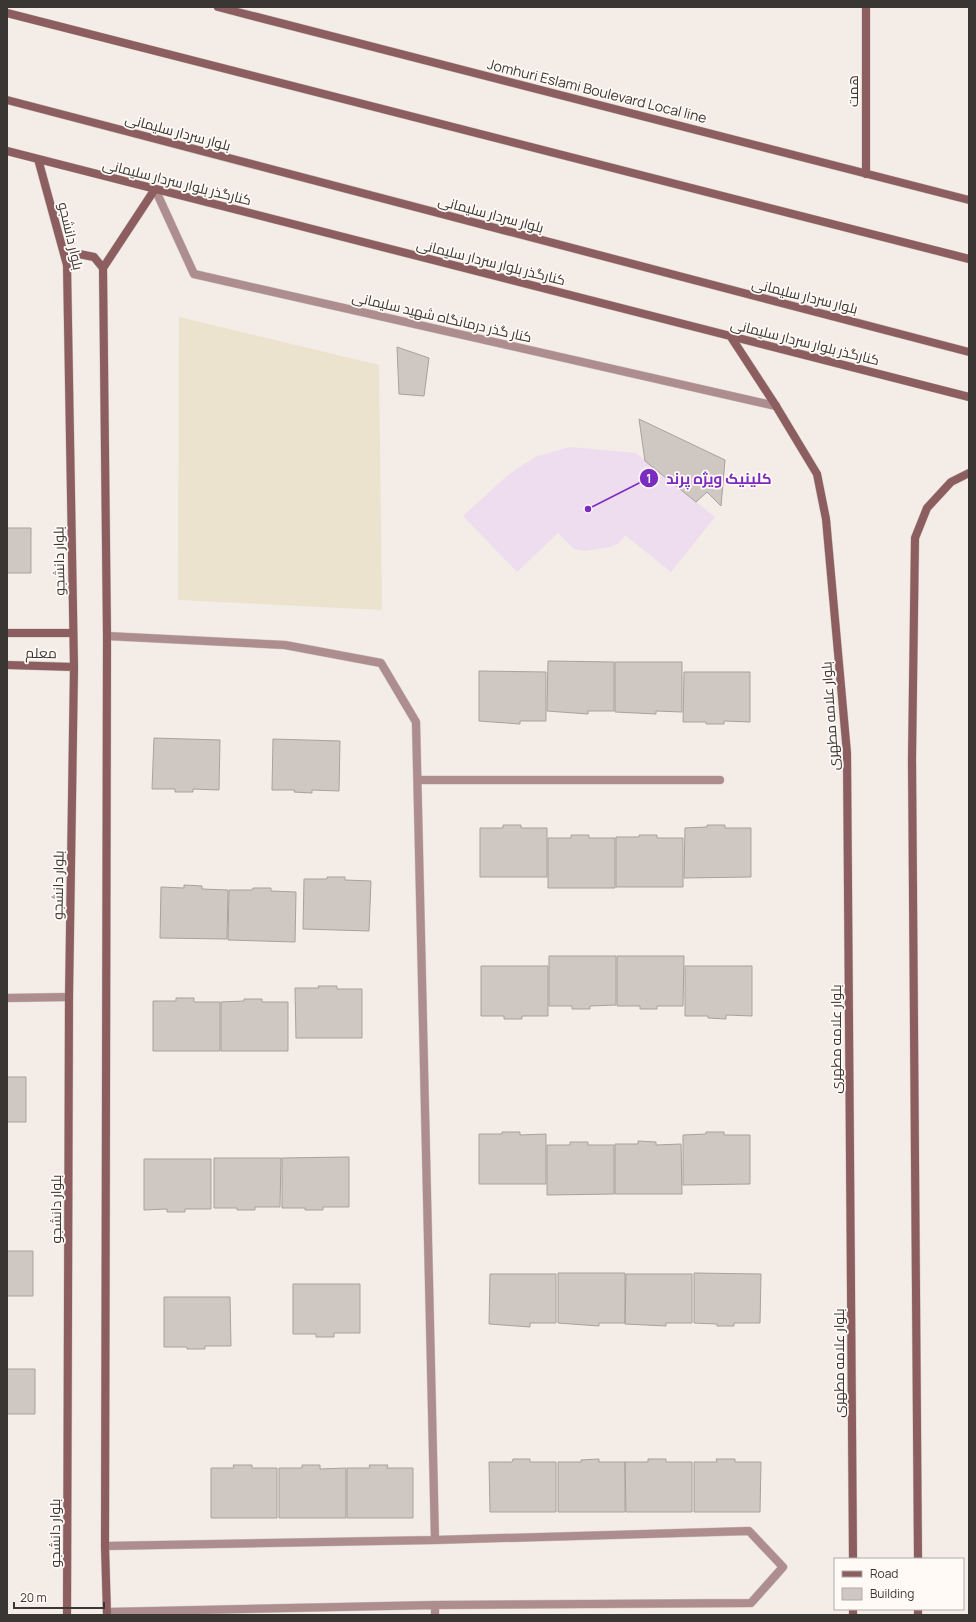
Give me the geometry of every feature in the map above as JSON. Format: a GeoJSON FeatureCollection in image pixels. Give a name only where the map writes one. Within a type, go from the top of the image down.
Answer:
{"type":"FeatureCollection","features":[{"type":"Feature","properties":{"kind":"street","name":"Jomhuri Eslami Boulevard Local line"},"geometry":{"type":"LineString","coordinates":[[218,7],[969,200]]}},
{"type":"Feature","properties":{"kind":"street","name":"همت"},"geometry":{"type":"LineString","coordinates":[[866,7],[866,174]]}},
{"type":"Feature","properties":{"kind":"street"},"geometry":{"type":"LineString","coordinates":[[7,13],[969,259]]}},
{"type":"Feature","properties":{"kind":"street","name":"بلوار سردار سلیمانی"},"geometry":{"type":"LineString","coordinates":[[7,100],[969,352]]}},
{"type":"Feature","properties":{"kind":"street","name":"کنارگذر بلوار سردار سلیمانی"},"geometry":{"type":"LineString","coordinates":[[7,151],[969,397]]}},
{"type":"Feature","properties":{"kind":"street","name":"بلوار دانشجو"},"geometry":{"type":"LineString","coordinates":[[38,159],[67,265],[74,667],[69,997],[67,1615]]}},
{"type":"Feature","properties":{"kind":"street","name":"بلوار دانشجو"},"geometry":{"type":"LineString","coordinates":[[107,1613],[105,1546],[107,636],[103,268],[155,189]]}},
{"type":"Feature","properties":{"kind":"street","name":"کنار گذر درمانگاه شهید سلیمانی"},"geometry":{"type":"LineString","coordinates":[[155,189],[194,274],[776,406]]}},
{"type":"Feature","properties":{"kind":"street"},"geometry":{"type":"LineString","coordinates":[[67,265],[79,254],[94,257],[103,268]]}},
{"type":"Feature","properties":{"kind":"street","name":"بلوار علامه مطهری"},"geometry":{"type":"LineString","coordinates":[[731,337],[776,406],[817,474],[826,519],[847,754],[853,1558]]}},
{"type":"Feature","properties":{"kind":"street"},"geometry":{"type":"LineString","coordinates":[[918,1558],[912,759],[915,538],[927,508],[951,482],[969,473]]}},
{"type":"Feature","properties":{"kind":"street","name":"معلم"},"geometry":{"type":"LineString","coordinates":[[7,633],[73,633]]}},
{"type":"Feature","properties":{"kind":"street"},"geometry":{"type":"LineString","coordinates":[[107,636],[284,645],[381,663],[416,722],[419,780],[435,1540]]}},
{"type":"Feature","properties":{"kind":"street","name":"معلم"},"geometry":{"type":"LineString","coordinates":[[7,666],[74,667]]}},
{"type":"Feature","properties":{"kind":"street"},"geometry":{"type":"LineString","coordinates":[[419,780],[720,780]]}},
{"type":"Feature","properties":{"kind":"street"},"geometry":{"type":"LineString","coordinates":[[7,998],[69,997]]}},
{"type":"Feature","properties":{"kind":"street"},"geometry":{"type":"LineString","coordinates":[[105,1546],[435,1540],[749,1531],[783,1567],[751,1602],[435,1605],[107,1613]]}},
{"type":"Feature","properties":{"kind":"street"},"geometry":{"type":"LineString","coordinates":[[435,1605],[435,1615]]}},
{"type":"Feature","properties":{"kind":"shaded area"},"geometry":{"type":"Polygon","coordinates":[[[179,317],[379,365],[382,610],[178,600],[179,317]]]}},
{"type":"Feature","properties":{"kind":"shaded area"},"geometry":{"type":"Polygon","coordinates":[[[570,447],[636,453],[715,517],[671,572],[625,535],[619,543],[611,547],[584,551],[574,549],[558,533],[517,572],[463,516],[508,475],[535,457],[570,447]]]}},
{"type":"Feature","properties":{"kind":"building"},"geometry":{"type":"Polygon","coordinates":[[[397,347],[429,358],[424,396],[399,394],[397,347]]]}},
{"type":"Feature","properties":{"kind":"building"},"geometry":{"type":"Polygon","coordinates":[[[639,419],[725,460],[721,506],[707,492],[696,502],[645,461],[639,419]]]}},
{"type":"Feature","properties":{"kind":"building"},"geometry":{"type":"Polygon","coordinates":[[[7,528],[31,528],[31,573],[7,573],[7,528]]]}},
{"type":"Feature","properties":{"kind":"building"},"geometry":{"type":"Polygon","coordinates":[[[548,661],[614,662],[614,711],[588,711],[588,714],[547,711],[548,661]]]}},
{"type":"Feature","properties":{"kind":"building"},"geometry":{"type":"Polygon","coordinates":[[[615,662],[682,662],[682,712],[656,711],[656,714],[615,712],[615,662]]]}},
{"type":"Feature","properties":{"kind":"building"},"geometry":{"type":"Polygon","coordinates":[[[479,671],[546,672],[546,721],[520,721],[520,724],[479,721],[479,671]]]}},
{"type":"Feature","properties":{"kind":"building"},"geometry":{"type":"Polygon","coordinates":[[[684,672],[750,672],[750,722],[724,721],[724,724],[706,724],[706,722],[683,722],[684,672]]]}},
{"type":"Feature","properties":{"kind":"building"},"geometry":{"type":"Polygon","coordinates":[[[154,738],[220,740],[219,790],[193,789],[193,792],[175,792],[175,789],[152,789],[154,738]]]}},
{"type":"Feature","properties":{"kind":"building"},"geometry":{"type":"Polygon","coordinates":[[[273,739],[340,741],[339,791],[312,790],[312,793],[294,792],[295,790],[272,790],[273,739]]]}},
{"type":"Feature","properties":{"kind":"building"},"geometry":{"type":"Polygon","coordinates":[[[503,825],[521,825],[521,828],[547,828],[547,877],[480,877],[480,828],[503,828],[503,825]]]}},
{"type":"Feature","properties":{"kind":"building"},"geometry":{"type":"Polygon","coordinates":[[[707,825],[725,825],[725,828],[751,828],[751,877],[684,878],[685,828],[707,827],[707,825]]]}},
{"type":"Feature","properties":{"kind":"building"},"geometry":{"type":"Polygon","coordinates":[[[571,835],[589,835],[589,838],[615,838],[615,888],[548,888],[548,838],[571,838],[571,835]]]}},
{"type":"Feature","properties":{"kind":"building"},"geometry":{"type":"Polygon","coordinates":[[[639,835],[657,835],[657,838],[683,838],[683,887],[616,887],[616,837],[639,837],[639,835]]]}},
{"type":"Feature","properties":{"kind":"building"},"geometry":{"type":"Polygon","coordinates":[[[327,877],[345,877],[345,880],[371,881],[369,931],[303,929],[304,879],[327,879],[327,877]]]}},
{"type":"Feature","properties":{"kind":"building"},"geometry":{"type":"Polygon","coordinates":[[[184,885],[202,886],[202,889],[228,890],[227,939],[160,938],[161,887],[184,888],[184,885]]]}},
{"type":"Feature","properties":{"kind":"building"},"geometry":{"type":"Polygon","coordinates":[[[253,888],[271,888],[271,891],[296,892],[295,942],[228,940],[229,890],[252,890],[253,888]]]}},
{"type":"Feature","properties":{"kind":"building"},"geometry":{"type":"Polygon","coordinates":[[[549,956],[616,956],[616,1005],[590,1006],[590,1009],[572,1009],[572,1006],[549,1006],[549,956]]]}},
{"type":"Feature","properties":{"kind":"building"},"geometry":{"type":"Polygon","coordinates":[[[617,956],[684,956],[683,1006],[657,1006],[657,1009],[640,1009],[640,1006],[617,1006],[617,956]]]}},
{"type":"Feature","properties":{"kind":"building"},"geometry":{"type":"Polygon","coordinates":[[[481,966],[548,966],[548,1016],[522,1016],[522,1019],[504,1019],[504,1016],[481,1016],[481,966]]]}},
{"type":"Feature","properties":{"kind":"building"},"geometry":{"type":"Polygon","coordinates":[[[685,966],[752,966],[752,1016],[726,1015],[726,1019],[708,1018],[708,1016],[685,1016],[685,966]]]}},
{"type":"Feature","properties":{"kind":"building"},"geometry":{"type":"Polygon","coordinates":[[[318,986],[337,986],[337,989],[362,989],[362,1038],[296,1038],[295,988],[319,988],[318,986]]]}},
{"type":"Feature","properties":{"kind":"building"},"geometry":{"type":"Polygon","coordinates":[[[176,998],[194,998],[194,1002],[220,1002],[220,1051],[153,1051],[153,1001],[176,1001],[176,998]]]}},
{"type":"Feature","properties":{"kind":"building"},"geometry":{"type":"Polygon","coordinates":[[[244,999],[262,999],[262,1002],[288,1002],[288,1051],[221,1051],[221,1002],[244,1001],[244,999]]]}},
{"type":"Feature","properties":{"kind":"building"},"geometry":{"type":"Polygon","coordinates":[[[7,1077],[26,1077],[26,1122],[7,1122],[7,1077]]]}},
{"type":"Feature","properties":{"kind":"building"},"geometry":{"type":"Polygon","coordinates":[[[502,1132],[520,1132],[520,1135],[546,1134],[546,1184],[479,1184],[479,1134],[502,1134],[502,1132]]]}},
{"type":"Feature","properties":{"kind":"building"},"geometry":{"type":"Polygon","coordinates":[[[706,1132],[724,1132],[724,1135],[750,1135],[750,1184],[683,1185],[683,1135],[706,1134],[706,1132]]]}},
{"type":"Feature","properties":{"kind":"building"},"geometry":{"type":"Polygon","coordinates":[[[638,1141],[656,1142],[656,1145],[681,1144],[682,1194],[615,1194],[615,1144],[638,1144],[638,1141]]]}},
{"type":"Feature","properties":{"kind":"building"},"geometry":{"type":"Polygon","coordinates":[[[570,1142],[588,1142],[588,1145],[614,1145],[614,1194],[547,1195],[547,1145],[570,1145],[570,1142]]]}},
{"type":"Feature","properties":{"kind":"building"},"geometry":{"type":"Polygon","coordinates":[[[349,1157],[349,1207],[323,1207],[323,1210],[282,1208],[282,1158],[349,1157]]]}},
{"type":"Feature","properties":{"kind":"building"},"geometry":{"type":"Polygon","coordinates":[[[214,1158],[281,1158],[280,1207],[255,1207],[255,1210],[214,1208],[214,1158]]]}},
{"type":"Feature","properties":{"kind":"building"},"geometry":{"type":"Polygon","coordinates":[[[144,1159],[211,1159],[211,1209],[185,1209],[185,1212],[167,1212],[167,1209],[144,1210],[144,1159]]]}},
{"type":"Feature","properties":{"kind":"building"},"geometry":{"type":"Polygon","coordinates":[[[7,1251],[33,1251],[33,1296],[7,1296],[7,1251]]]}},
{"type":"Feature","properties":{"kind":"building"},"geometry":{"type":"Polygon","coordinates":[[[558,1273],[625,1273],[625,1323],[599,1323],[599,1326],[558,1323],[558,1273]]]}},
{"type":"Feature","properties":{"kind":"building"},"geometry":{"type":"Polygon","coordinates":[[[694,1273],[761,1274],[760,1323],[734,1323],[734,1326],[717,1326],[717,1324],[694,1323],[694,1273]]]}},
{"type":"Feature","properties":{"kind":"building"},"geometry":{"type":"Polygon","coordinates":[[[490,1274],[556,1274],[556,1323],[530,1323],[530,1327],[489,1324],[490,1274]]]}},
{"type":"Feature","properties":{"kind":"building"},"geometry":{"type":"Polygon","coordinates":[[[626,1274],[692,1274],[692,1323],[666,1323],[666,1326],[625,1324],[626,1274]]]}},
{"type":"Feature","properties":{"kind":"building"},"geometry":{"type":"Polygon","coordinates":[[[293,1284],[360,1284],[360,1333],[334,1333],[334,1337],[316,1337],[316,1334],[293,1334],[293,1284]]]}},
{"type":"Feature","properties":{"kind":"building"},"geometry":{"type":"Polygon","coordinates":[[[164,1297],[230,1297],[231,1346],[205,1346],[205,1349],[164,1347],[164,1297]]]}},
{"type":"Feature","properties":{"kind":"building"},"geometry":{"type":"Polygon","coordinates":[[[7,1369],[35,1369],[35,1414],[7,1414],[7,1369]]]}},
{"type":"Feature","properties":{"kind":"building"},"geometry":{"type":"Polygon","coordinates":[[[513,1459],[530,1459],[530,1462],[556,1462],[556,1512],[490,1512],[489,1462],[512,1462],[513,1459]]]}},
{"type":"Feature","properties":{"kind":"building"},"geometry":{"type":"Polygon","coordinates":[[[599,1459],[599,1462],[625,1462],[625,1512],[558,1512],[558,1462],[581,1462],[581,1460],[599,1459]]]}},
{"type":"Feature","properties":{"kind":"building"},"geometry":{"type":"Polygon","coordinates":[[[648,1459],[666,1459],[666,1462],[692,1462],[692,1512],[626,1512],[625,1462],[648,1462],[648,1459]]]}},
{"type":"Feature","properties":{"kind":"building"},"geometry":{"type":"Polygon","coordinates":[[[716,1459],[735,1459],[735,1462],[761,1462],[760,1512],[694,1512],[694,1462],[717,1462],[716,1459]]]}},
{"type":"Feature","properties":{"kind":"building"},"geometry":{"type":"Polygon","coordinates":[[[233,1465],[252,1465],[252,1468],[277,1468],[277,1518],[211,1518],[211,1468],[234,1468],[233,1465]]]}},
{"type":"Feature","properties":{"kind":"building"},"geometry":{"type":"Polygon","coordinates":[[[302,1465],[320,1465],[320,1469],[346,1468],[346,1518],[279,1518],[279,1468],[302,1468],[302,1465]]]}},
{"type":"Feature","properties":{"kind":"building"},"geometry":{"type":"Polygon","coordinates":[[[369,1465],[388,1465],[387,1468],[413,1468],[413,1518],[347,1518],[347,1468],[370,1468],[369,1465]]]}},
{"type":"Feature","properties":{"kind":"place","name":"کلینیک ویژه پرند"},"geometry":{"type":"Point","coordinates":[588,509]}}]}
